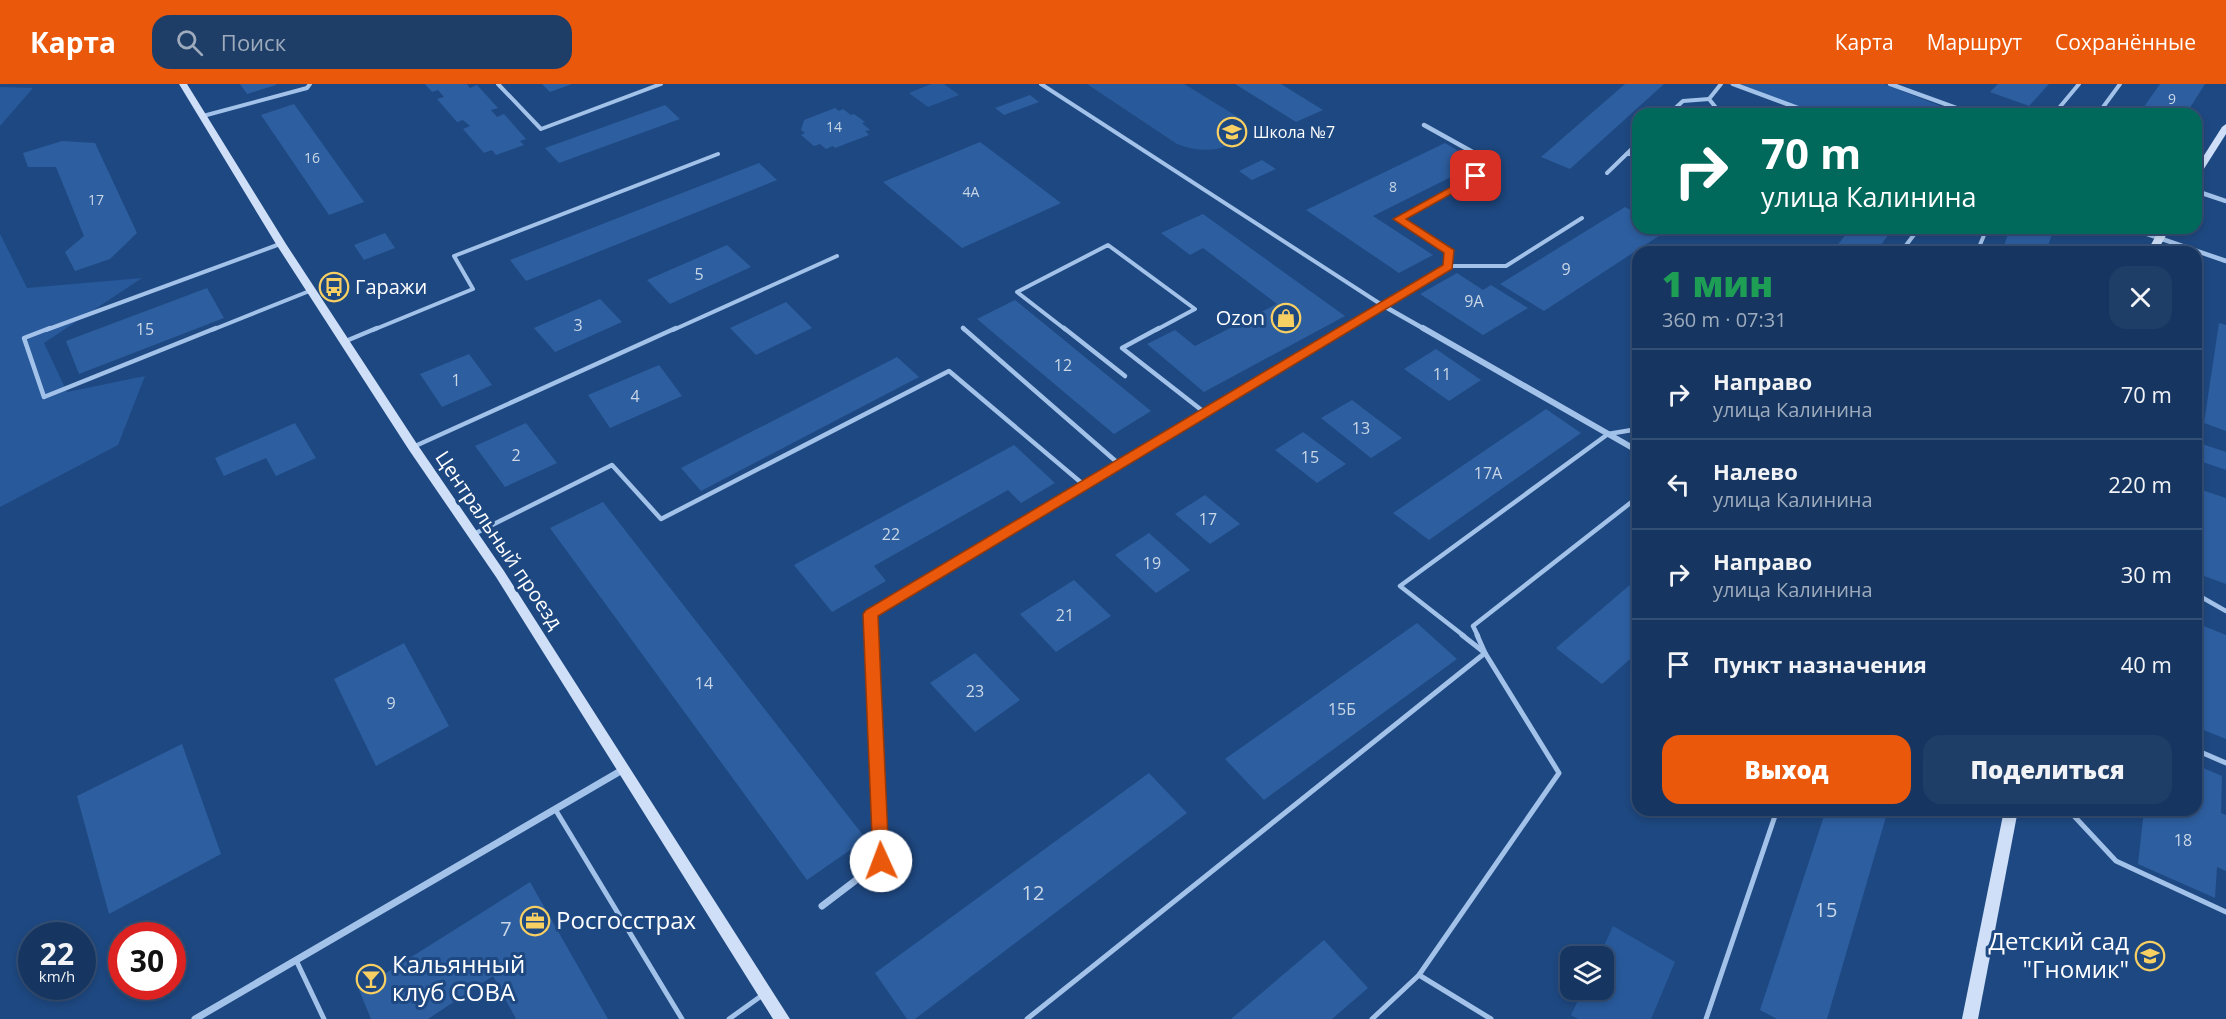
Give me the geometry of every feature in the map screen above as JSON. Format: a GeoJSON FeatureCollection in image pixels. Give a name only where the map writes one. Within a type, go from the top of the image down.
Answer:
{"type":"FeatureCollection","features":[{"type":"Feature","properties":{"kind":"main road","name":"Центральный проезд"},"geometry":{"type":"LineString","coordinates":[[183,84],[281,244],[625,768],[782,1019]]}},
{"type":"Feature","properties":{"kind":"main road"},"geometry":{"type":"LineString","coordinates":[[2202,166],[2226,128]]}},
{"type":"Feature","properties":{"kind":"main road"},"geometry":{"type":"LineString","coordinates":[[2155,246],[2162,234]]}},
{"type":"Feature","properties":{"kind":"main road"},"geometry":{"type":"LineString","coordinates":[[1970,1019],[2010,816]]}},
{"type":"Feature","properties":{"kind":"street"},"geometry":{"type":"LineString","coordinates":[[1733,84],[1798,108]]}},
{"type":"Feature","properties":{"kind":"street"},"geometry":{"type":"LineString","coordinates":[[1890,84],[1956,108]]}},
{"type":"Feature","properties":{"kind":"street"},"geometry":{"type":"LineString","coordinates":[[822,906],[881,861],[871,614],[1382,305],[1449,267],[1450,252],[1398,219],[1496,165],[1424,125]]}},
{"type":"Feature","properties":{"kind":"street"},"geometry":{"type":"LineString","coordinates":[[2202,193],[2226,201]]}},
{"type":"Feature","properties":{"kind":"street"},"geometry":{"type":"LineString","coordinates":[[2148,234],[2183,246]]}},
{"type":"Feature","properties":{"kind":"street"},"geometry":{"type":"LineString","coordinates":[[2202,253],[2226,261]]}},
{"type":"Feature","properties":{"kind":"street"},"geometry":{"type":"LineString","coordinates":[[1382,305],[1632,448]]}},
{"type":"Feature","properties":{"kind":"street"},"geometry":{"type":"LineString","coordinates":[[195,1019],[625,768]]}},
{"type":"Feature","properties":{"kind":"lane"},"geometry":{"type":"LineString","coordinates":[[203,116],[307,88],[310,84]]}},
{"type":"Feature","properties":{"kind":"lane"},"geometry":{"type":"LineString","coordinates":[[498,84],[542,129],[661,84]]}},
{"type":"Feature","properties":{"kind":"lane"},"geometry":{"type":"LineString","coordinates":[[1041,84],[1382,305]]}},
{"type":"Feature","properties":{"kind":"lane"},"geometry":{"type":"LineString","coordinates":[[1675,108],[1683,101],[1709,99],[1720,84]]}},
{"type":"Feature","properties":{"kind":"lane"},"geometry":{"type":"LineString","coordinates":[[2059,108],[2079,84]]}},
{"type":"Feature","properties":{"kind":"lane"},"geometry":{"type":"LineString","coordinates":[[2102,108],[2120,84]]}},
{"type":"Feature","properties":{"kind":"lane"},"geometry":{"type":"LineString","coordinates":[[1709,99],[1716,108]]}},
{"type":"Feature","properties":{"kind":"lane"},"geometry":{"type":"LineString","coordinates":[[1607,173],[1632,149]]}},
{"type":"Feature","properties":{"kind":"lane"},"geometry":{"type":"LineString","coordinates":[[345,341],[473,289],[454,256],[718,154]]}},
{"type":"Feature","properties":{"kind":"lane"},"geometry":{"type":"LineString","coordinates":[[1627,154],[1632,154]]}},
{"type":"Feature","properties":{"kind":"lane"},"geometry":{"type":"LineString","coordinates":[[1449,267],[1506,266],[1581,218]]}},
{"type":"Feature","properties":{"kind":"lane"},"geometry":{"type":"LineString","coordinates":[[281,244],[24,338],[44,397],[312,290]]}},
{"type":"Feature","properties":{"kind":"lane"},"geometry":{"type":"LineString","coordinates":[[1125,376],[1017,292],[1108,245],[1195,309],[1122,348],[1204,412]]}},
{"type":"Feature","properties":{"kind":"lane"},"geometry":{"type":"LineString","coordinates":[[413,447],[837,255]]}},
{"type":"Feature","properties":{"kind":"lane"},"geometry":{"type":"LineString","coordinates":[[963,328],[1119,464]]}},
{"type":"Feature","properties":{"kind":"lane"},"geometry":{"type":"LineString","coordinates":[[472,535],[612,465],[662,519],[949,372],[1084,485]]}},
{"type":"Feature","properties":{"kind":"lane"},"geometry":{"type":"LineString","coordinates":[[1485,653],[1400,586],[1608,434],[1632,430]]}},
{"type":"Feature","properties":{"kind":"lane"},"geometry":{"type":"LineString","coordinates":[[1372,1019],[1419,975],[1559,773],[1485,653],[1473,626],[1632,502]]}},
{"type":"Feature","properties":{"kind":"lane"},"geometry":{"type":"LineString","coordinates":[[2202,597],[2226,611]]}},
{"type":"Feature","properties":{"kind":"lane"},"geometry":{"type":"LineString","coordinates":[[1027,1019],[1485,653]]}},
{"type":"Feature","properties":{"kind":"lane"},"geometry":{"type":"LineString","coordinates":[[2202,753],[2226,763]]}},
{"type":"Feature","properties":{"kind":"lane"},"geometry":{"type":"LineString","coordinates":[[555,809],[682,1019]]}},
{"type":"Feature","properties":{"kind":"lane"},"geometry":{"type":"LineString","coordinates":[[1706,1019],[1775,816]]}},
{"type":"Feature","properties":{"kind":"lane"},"geometry":{"type":"LineString","coordinates":[[2074,816],[2116,861],[2226,912]]}},
{"type":"Feature","properties":{"kind":"lane"},"geometry":{"type":"LineString","coordinates":[[296,960],[324,1019]]}},
{"type":"Feature","properties":{"kind":"lane"},"geometry":{"type":"LineString","coordinates":[[1419,975],[1491,1019]]}},
{"type":"Feature","properties":{"kind":"lane"},"geometry":{"type":"LineString","coordinates":[[729,1019],[765,993]]}},
{"type":"Feature","properties":{"kind":"shaded area"},"geometry":{"type":"Polygon","coordinates":[[[931,84],[944,84],[959,95],[928,107],[909,93],[931,84]]]}},
{"type":"Feature","properties":{"kind":"shaded area"},"geometry":{"type":"Polygon","coordinates":[[[1087,84],[1184,84],[1238,117],[1244,125],[1244,134],[1221,148],[1204,150],[1186,147],[1177,144],[1087,84]]]}},
{"type":"Feature","properties":{"kind":"shaded area"},"geometry":{"type":"Polygon","coordinates":[[[1727,84],[1884,84],[1946,108],[1794,108],[1727,84]]]}},
{"type":"Feature","properties":{"kind":"shaded area"},"geometry":{"type":"Polygon","coordinates":[[[0,87],[33,88],[0,126],[0,87]]]}},
{"type":"Feature","properties":{"kind":"shaded area"},"geometry":{"type":"Polygon","coordinates":[[[0,234],[27,288],[142,278],[44,343],[67,392],[145,376],[118,445],[0,507],[0,234]]]}},
{"type":"Feature","properties":{"kind":"shaded area"},"geometry":{"type":"Polygon","coordinates":[[[1613,926],[1675,962],[1651,1019],[1578,1019],[1571,1015],[1578,1000],[1614,1000],[1614,946],[1604,946],[1613,926]]]}},
{"type":"Feature","properties":{"kind":"building"},"geometry":{"type":"Polygon","coordinates":[[[240,84],[276,84],[276,85],[247,94],[240,84]]]}},
{"type":"Feature","properties":{"kind":"building"},"geometry":{"type":"Polygon","coordinates":[[[425,84],[467,84],[470,88],[477,85],[498,108],[491,110],[497,117],[504,114],[526,139],[520,141],[524,145],[496,155],[492,150],[484,153],[463,129],[470,126],[463,120],[457,122],[437,99],[444,97],[438,90],[432,92],[425,84]]]}},
{"type":"Feature","properties":{"kind":"building"},"geometry":{"type":"Polygon","coordinates":[[[542,84],[572,84],[550,92],[542,84]]]}},
{"type":"Feature","properties":{"kind":"building"},"geometry":{"type":"Polygon","coordinates":[[[1235,84],[1281,84],[1323,110],[1296,122],[1235,84]]]}},
{"type":"Feature","properties":{"kind":"building"},"geometry":{"type":"Polygon","coordinates":[[[1625,84],[1664,84],[1637,108],[1632,108],[1632,113],[1570,169],[1541,157],[1625,84]]]}},
{"type":"Feature","properties":{"kind":"building"},"geometry":{"type":"Polygon","coordinates":[[[1998,84],[2049,84],[2029,106],[1990,92],[1998,84]]]}},
{"type":"Feature","properties":{"kind":"building"},"geometry":{"type":"Polygon","coordinates":[[[2160,84],[2205,84],[2190,108],[2143,108],[2160,84]]]}},
{"type":"Feature","properties":{"kind":"building"},"geometry":{"type":"Polygon","coordinates":[[[1030,95],[1039,102],[1004,115],[995,108],[1030,95]]]}},
{"type":"Feature","properties":{"kind":"building"},"geometry":{"type":"Polygon","coordinates":[[[294,104],[364,202],[329,215],[261,115],[294,104]]]}},
{"type":"Feature","properties":{"kind":"building"},"geometry":{"type":"Polygon","coordinates":[[[665,105],[680,119],[559,163],[545,148],[665,105]]]}},
{"type":"Feature","properties":{"kind":"building"},"geometry":{"type":"Polygon","coordinates":[[[835,108],[839,111],[843,109],[851,115],[854,114],[865,122],[862,123],[870,130],[865,131],[869,135],[835,148],[833,146],[826,149],[820,144],[814,146],[801,135],[805,133],[801,130],[804,120],[835,108]]]}},
{"type":"Feature","properties":{"kind":"building"},"geometry":{"type":"Polygon","coordinates":[[[62,141],[95,143],[137,233],[110,259],[75,271],[65,252],[84,236],[56,167],[28,167],[23,153],[62,141]]]}},
{"type":"Feature","properties":{"kind":"building"},"geometry":{"type":"Polygon","coordinates":[[[980,142],[1061,203],[962,248],[883,182],[980,142]]]}},
{"type":"Feature","properties":{"kind":"building"},"geometry":{"type":"Polygon","coordinates":[[[1445,143],[1479,163],[1373,216],[1433,255],[1399,273],[1306,210],[1445,143]]]}},
{"type":"Feature","properties":{"kind":"building"},"geometry":{"type":"Polygon","coordinates":[[[1262,160],[1276,169],[1252,180],[1239,171],[1262,160]]]}},
{"type":"Feature","properties":{"kind":"building"},"geometry":{"type":"Polygon","coordinates":[[[759,163],[777,180],[526,281],[510,260],[759,163]]]}},
{"type":"Feature","properties":{"kind":"building"},"geometry":{"type":"Polygon","coordinates":[[[1625,207],[1632,211],[1632,234],[1662,234],[1644,246],[1632,246],[1632,254],[1544,311],[1500,284],[1625,207]]]}},
{"type":"Feature","properties":{"kind":"building"},"geometry":{"type":"Polygon","coordinates":[[[1203,214],[1345,316],[1204,392],[1147,344],[1175,330],[1195,346],[1277,304],[1203,248],[1190,255],[1161,233],[1203,214]]]}},
{"type":"Feature","properties":{"kind":"building"},"geometry":{"type":"Polygon","coordinates":[[[385,233],[395,248],[364,260],[354,245],[385,233]]]}},
{"type":"Feature","properties":{"kind":"building"},"geometry":{"type":"Polygon","coordinates":[[[1846,234],[1889,234],[1880,246],[1837,246],[1846,234]]]}},
{"type":"Feature","properties":{"kind":"building"},"geometry":{"type":"Polygon","coordinates":[[[2008,234],[2052,234],[2048,246],[2004,246],[2008,234]]]}},
{"type":"Feature","properties":{"kind":"building"},"geometry":{"type":"Polygon","coordinates":[[[727,245],[751,267],[670,304],[647,280],[727,245]]]}},
{"type":"Feature","properties":{"kind":"building"},"geometry":{"type":"Polygon","coordinates":[[[1457,273],[1483,290],[1491,285],[1528,308],[1483,335],[1420,294],[1457,273]]]}},
{"type":"Feature","properties":{"kind":"building"},"geometry":{"type":"Polygon","coordinates":[[[207,288],[224,318],[79,374],[66,341],[207,288]]]}},
{"type":"Feature","properties":{"kind":"building"},"geometry":{"type":"Polygon","coordinates":[[[600,299],[622,322],[555,352],[534,328],[600,299]]]}},
{"type":"Feature","properties":{"kind":"building"},"geometry":{"type":"Polygon","coordinates":[[[1015,300],[1151,411],[1114,434],[977,319],[1015,300]]]}},
{"type":"Feature","properties":{"kind":"building"},"geometry":{"type":"Polygon","coordinates":[[[786,302],[812,328],[756,355],[730,328],[786,302]]]}},
{"type":"Feature","properties":{"kind":"building"},"geometry":{"type":"Polygon","coordinates":[[[2219,323],[2226,325],[2226,431],[2204,423],[2219,323]]]}},
{"type":"Feature","properties":{"kind":"building"},"geometry":{"type":"Polygon","coordinates":[[[1436,349],[1481,380],[1449,401],[1404,369],[1436,349]]]}},
{"type":"Feature","properties":{"kind":"building"},"geometry":{"type":"Polygon","coordinates":[[[469,354],[492,385],[442,407],[420,374],[469,354]]]}},
{"type":"Feature","properties":{"kind":"building"},"geometry":{"type":"Polygon","coordinates":[[[897,357],[919,377],[701,491],[681,468],[897,357]]]}},
{"type":"Feature","properties":{"kind":"building"},"geometry":{"type":"Polygon","coordinates":[[[659,365],[682,396],[610,428],[588,395],[659,365]]]}},
{"type":"Feature","properties":{"kind":"building"},"geometry":{"type":"Polygon","coordinates":[[[1352,400],[1402,438],[1371,458],[1321,418],[1352,400]]]}},
{"type":"Feature","properties":{"kind":"building"},"geometry":{"type":"Polygon","coordinates":[[[1546,409],[1581,433],[1429,540],[1393,513],[1546,409]]]}},
{"type":"Feature","properties":{"kind":"building"},"geometry":{"type":"Polygon","coordinates":[[[295,423],[316,458],[276,476],[266,458],[224,476],[215,458],[295,423]]]}},
{"type":"Feature","properties":{"kind":"building"},"geometry":{"type":"Polygon","coordinates":[[[526,423],[557,463],[505,487],[475,446],[526,423]]]}},
{"type":"Feature","properties":{"kind":"building"},"geometry":{"type":"Polygon","coordinates":[[[1303,432],[1346,464],[1317,483],[1275,450],[1303,432]]]}},
{"type":"Feature","properties":{"kind":"building"},"geometry":{"type":"Polygon","coordinates":[[[2202,444],[2226,452],[2226,470],[2202,462],[2202,444]]]}},
{"type":"Feature","properties":{"kind":"building"},"geometry":{"type":"Polygon","coordinates":[[[1014,445],[1055,483],[1021,503],[1008,490],[874,566],[886,581],[832,612],[794,565],[1014,445]]]}},
{"type":"Feature","properties":{"kind":"building"},"geometry":{"type":"Polygon","coordinates":[[[2202,490],[2226,498],[2226,584],[2202,575],[2202,490]]]}},
{"type":"Feature","properties":{"kind":"building"},"geometry":{"type":"Polygon","coordinates":[[[1205,495],[1240,524],[1210,544],[1175,514],[1205,495]]]}},
{"type":"Feature","properties":{"kind":"building"},"geometry":{"type":"Polygon","coordinates":[[[603,502],[866,839],[807,880],[550,528],[603,502]]]}},
{"type":"Feature","properties":{"kind":"building"},"geometry":{"type":"Polygon","coordinates":[[[1149,533],[1190,570],[1156,593],[1115,555],[1149,533]]]}},
{"type":"Feature","properties":{"kind":"building"},"geometry":{"type":"Polygon","coordinates":[[[1074,580],[1111,616],[1056,652],[1020,614],[1074,580]]]}},
{"type":"Feature","properties":{"kind":"building"},"geometry":{"type":"Polygon","coordinates":[[[1632,583],[1632,657],[1602,684],[1556,648],[1632,583]]]}},
{"type":"Feature","properties":{"kind":"building"},"geometry":{"type":"Polygon","coordinates":[[[1417,623],[1457,659],[1264,800],[1225,759],[1417,623]]]}},
{"type":"Feature","properties":{"kind":"building"},"geometry":{"type":"Polygon","coordinates":[[[2202,625],[2226,635],[2226,739],[2202,729],[2202,625]]]}},
{"type":"Feature","properties":{"kind":"building"},"geometry":{"type":"Polygon","coordinates":[[[404,643],[449,726],[376,766],[334,679],[404,643]]]}},
{"type":"Feature","properties":{"kind":"building"},"geometry":{"type":"Polygon","coordinates":[[[975,653],[1020,700],[975,732],[930,683],[975,653]]]}},
{"type":"Feature","properties":{"kind":"building"},"geometry":{"type":"Polygon","coordinates":[[[182,744],[221,854],[109,914],[77,796],[182,744]]]}},
{"type":"Feature","properties":{"kind":"building"},"geometry":{"type":"Polygon","coordinates":[[[2202,768],[2222,776],[2221,813],[2226,815],[2226,871],[2217,867],[2215,898],[2138,864],[2143,816],[2202,816],[2202,768]]]}},
{"type":"Feature","properties":{"kind":"building"},"geometry":{"type":"Polygon","coordinates":[[[1149,773],[1187,813],[915,1019],[907,1019],[875,973],[1149,773]]]}},
{"type":"Feature","properties":{"kind":"building"},"geometry":{"type":"Polygon","coordinates":[[[1824,816],[1886,816],[1827,1019],[1777,1019],[1760,1010],[1824,816]]]}},
{"type":"Feature","properties":{"kind":"building"},"geometry":{"type":"Polygon","coordinates":[[[530,882],[608,1019],[516,1019],[493,976],[428,1019],[371,1019],[359,990],[530,882]]]}},
{"type":"Feature","properties":{"kind":"building"},"geometry":{"type":"Polygon","coordinates":[[[1324,940],[1368,988],[1332,1019],[1231,1019],[1324,940]]]}},
{"type":"Feature","properties":{"kind":"place","name":"Школа №7"},"geometry":{"type":"Point","coordinates":[1232,132]}},
{"type":"Feature","properties":{"kind":"place","name":"Гаражи"},"geometry":{"type":"Point","coordinates":[334,287]}},
{"type":"Feature","properties":{"kind":"place","name":"Ozon"},"geometry":{"type":"Point","coordinates":[1286,318]}},
{"type":"Feature","properties":{"kind":"place","name":"Росгосстрах"},"geometry":{"type":"Point","coordinates":[535,921]}},
{"type":"Feature","properties":{"kind":"place","name":"Детский сад \"Гномик\""},"geometry":{"type":"Point","coordinates":[2150,956]}},
{"type":"Feature","properties":{"kind":"place","name":"Кальянный клуб СОВА"},"geometry":{"type":"Point","coordinates":[371,979]}},
{"type":"Feature","properties":{"kind":"route"},"geometry":{"type":"LineString","coordinates":[[881,861],[871,614],[1382,305],[1449,267],[1450,252],[1398,219],[1476,176]]}}]}
